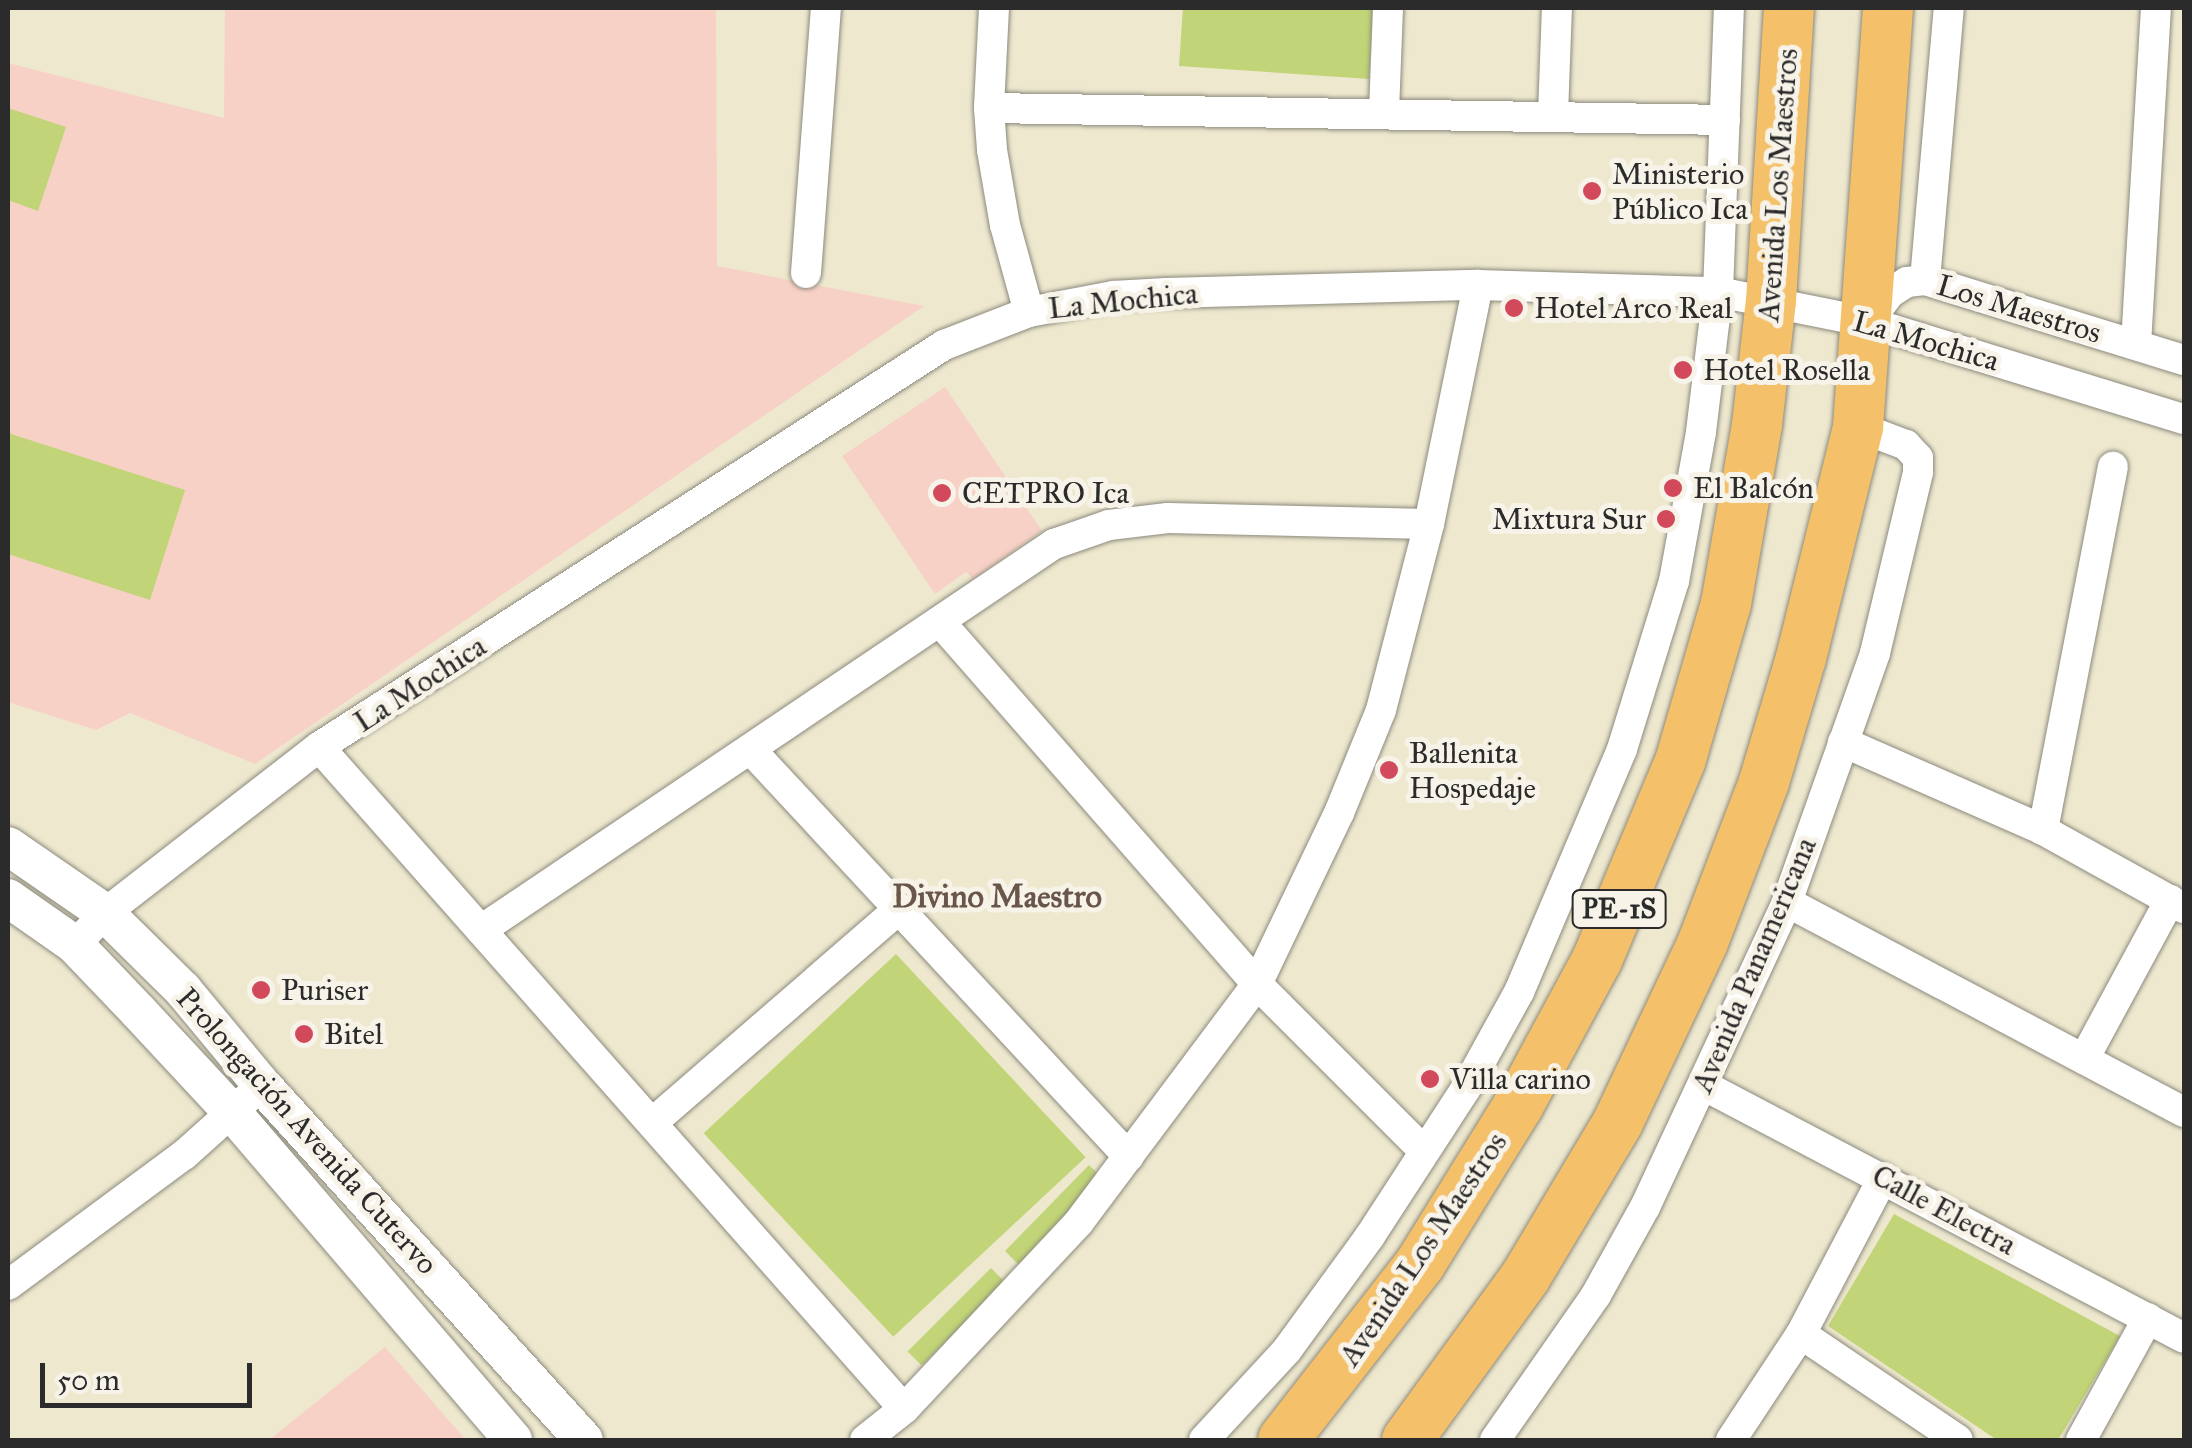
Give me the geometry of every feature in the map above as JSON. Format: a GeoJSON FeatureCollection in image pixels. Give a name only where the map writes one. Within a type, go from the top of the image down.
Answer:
{"type":"FeatureCollection","features":[{"type":"Feature","properties":{"kind":"highway","name":"Avenida Los Maestros"},"geometry":{"type":"LineString","coordinates":[[1282,1440],[1410,1278],[1462,1199],[1596,960],[1646,850],[1680,762],[1726,604],[1758,425],[1789,8]]}},
{"type":"Feature","properties":{"kind":"highway","name":"PE-1S"},"geometry":{"type":"LineString","coordinates":[[1408,1440],[1470,1358],[1573,1201],[1640,1079],[1703,942],[1774,750],[1858,427],[1888,8]]}},
{"type":"Feature","properties":{"kind":"street"},"geometry":{"type":"LineString","coordinates":[[806,274],[826,8]]}},
{"type":"Feature","properties":{"kind":"street"},"geometry":{"type":"LineString","coordinates":[[994,8],[989,108],[996,185],[1029,312]]}},
{"type":"Feature","properties":{"kind":"street"},"geometry":{"type":"LineString","coordinates":[[1384,112],[1388,8]]}},
{"type":"Feature","properties":{"kind":"street"},"geometry":{"type":"LineString","coordinates":[[1553,115],[1557,8]]}},
{"type":"Feature","properties":{"kind":"street"},"geometry":{"type":"LineString","coordinates":[[1204,1440],[1287,1350],[1370,1236],[1518,992],[1600,804],[1644,686],[1677,563],[1701,432],[1718,292],[1729,8]]}},
{"type":"Feature","properties":{"kind":"street"},"geometry":{"type":"LineString","coordinates":[[1925,280],[1949,8]]}},
{"type":"Feature","properties":{"kind":"street"},"geometry":{"type":"LineString","coordinates":[[2136,344],[2156,8]]}},
{"type":"Feature","properties":{"kind":"street"},"geometry":{"type":"LineString","coordinates":[[989,108],[1263,116],[1384,112],[1725,120]]}},
{"type":"Feature","properties":{"kind":"street","name":"Los Maestros"},"geometry":{"type":"LineString","coordinates":[[1868,322],[1890,293],[1907,282],[1925,280],[2184,360]]}},
{"type":"Feature","properties":{"kind":"street"},"geometry":{"type":"LineString","coordinates":[[865,1440],[904,1409],[1079,1222],[1257,984],[1339,813],[1380,710],[1428,524],[1478,285]]}},
{"type":"Feature","properties":{"kind":"street","name":"La Mochica"},"geometry":{"type":"LineString","coordinates":[[75,945],[105,913],[319,747],[944,345],[1029,312],[1112,296],[1166,292],[1478,285],[1718,292],[1868,322],[2184,419]]}},
{"type":"Feature","properties":{"kind":"street","name":"Avenida Panamericana"},"geometry":{"type":"LineString","coordinates":[[1495,1440],[1596,1295],[1645,1208],[1787,902],[1874,653],[1918,472],[1918,458],[1906,445],[1858,427]]}},
{"type":"Feature","properties":{"kind":"street"},"geometry":{"type":"LineString","coordinates":[[2044,830],[2113,467]]}},
{"type":"Feature","properties":{"kind":"street"},"geometry":{"type":"LineString","coordinates":[[481,930],[1054,544],[1109,525],[1168,518],[1428,524]]}},
{"type":"Feature","properties":{"kind":"street"},"geometry":{"type":"LineString","coordinates":[[940,622],[1257,984],[1424,1151]]}},
{"type":"Feature","properties":{"kind":"street"},"geometry":{"type":"LineString","coordinates":[[1843,742],[2044,830],[2177,904],[2084,1060]]}},
{"type":"Feature","properties":{"kind":"street"},"geometry":{"type":"LineString","coordinates":[[319,747],[904,1409]]}},
{"type":"Feature","properties":{"kind":"street"},"geometry":{"type":"LineString","coordinates":[[751,750],[1130,1157]]}},
{"type":"Feature","properties":{"kind":"street","name":"Prolongación Avenida Cutervo"},"geometry":{"type":"LineString","coordinates":[[8,846],[105,913],[182,990],[262,1085],[584,1440]]}},
{"type":"Feature","properties":{"kind":"street","name":"Prolongación Avenida Cutervo"},"geometry":{"type":"LineString","coordinates":[[8,898],[75,945],[232,1112],[513,1440]]}},
{"type":"Feature","properties":{"kind":"street"},"geometry":{"type":"LineString","coordinates":[[1787,902],[2184,1112]]}},
{"type":"Feature","properties":{"kind":"street"},"geometry":{"type":"LineString","coordinates":[[652,1123],[898,910]]}},
{"type":"Feature","properties":{"kind":"street"},"geometry":{"type":"LineString","coordinates":[[8,1285],[184,1154],[262,1085]]}},
{"type":"Feature","properties":{"kind":"street","name":"Calle Electra"},"geometry":{"type":"LineString","coordinates":[[1703,1085],[2184,1338]]}},
{"type":"Feature","properties":{"kind":"street"},"geometry":{"type":"LineString","coordinates":[[1731,1440],[1801,1334],[1882,1178]]}},
{"type":"Feature","properties":{"kind":"street"},"geometry":{"type":"LineString","coordinates":[[2080,1440],[2148,1318]]}},
{"type":"Feature","properties":{"kind":"street"},"geometry":{"type":"LineString","coordinates":[[1801,1334],[1958,1440]]}},
{"type":"Feature","properties":{"kind":"shaded area"},"geometry":{"type":"Polygon","coordinates":[[[225,8],[716,8],[717,266],[924,306],[255,764],[130,713],[96,730],[8,702],[8,63],[224,118],[225,8]]]}},
{"type":"Feature","properties":{"kind":"shaded area","name":"CETPRO Ica"},"geometry":{"type":"Polygon","coordinates":[[[945,387],[1042,531],[973,579],[966,572],[935,594],[842,456],[945,387]]]}},
{"type":"Feature","properties":{"kind":"shaded area"},"geometry":{"type":"Polygon","coordinates":[[[385,1347],[466,1440],[269,1440],[385,1347]]]}},
{"type":"Feature","properties":{"kind":"green space"},"geometry":{"type":"Polygon","coordinates":[[[1183,8],[1373,8],[1369,79],[1179,66],[1183,8]]]}},
{"type":"Feature","properties":{"kind":"green space"},"geometry":{"type":"Polygon","coordinates":[[[8,108],[66,127],[38,211],[8,200],[8,108]]]}},
{"type":"Feature","properties":{"kind":"green space"},"geometry":{"type":"Polygon","coordinates":[[[8,433],[185,490],[150,600],[8,554],[8,433]]]}},
{"type":"Feature","properties":{"kind":"green space"},"geometry":{"type":"Polygon","coordinates":[[[896,954],[1086,1157],[893,1337],[704,1133],[896,954]]]}},
{"type":"Feature","properties":{"kind":"green space"},"geometry":{"type":"Polygon","coordinates":[[[1089,1165],[1102,1178],[1021,1267],[1005,1251],[1089,1165]]]}},
{"type":"Feature","properties":{"kind":"green space"},"geometry":{"type":"Polygon","coordinates":[[[1894,1214],[2120,1336],[2058,1440],[1997,1440],[1828,1326],[1894,1214]]]}},
{"type":"Feature","properties":{"kind":"green space"},"geometry":{"type":"Polygon","coordinates":[[[991,1268],[1005,1282],[922,1366],[908,1351],[991,1268]]]}},
{"type":"Feature","properties":{"kind":"place","name":"Ministerio Público Ica"},"geometry":{"type":"Point","coordinates":[1592,191]}},
{"type":"Feature","properties":{"kind":"place","name":"Hotel Arco Real"},"geometry":{"type":"Point","coordinates":[1514,308]}},
{"type":"Feature","properties":{"kind":"place","name":"Hotel Rosella"},"geometry":{"type":"Point","coordinates":[1683,370]}},
{"type":"Feature","properties":{"kind":"place","name":"El Balcón"},"geometry":{"type":"Point","coordinates":[1673,488]}},
{"type":"Feature","properties":{"kind":"place","name":"CETPRO Ica"},"geometry":{"type":"Point","coordinates":[942,493]}},
{"type":"Feature","properties":{"kind":"place","name":"Mixtura Sur"},"geometry":{"type":"Point","coordinates":[1666,519]}},
{"type":"Feature","properties":{"kind":"place","name":"Ballenita Hospedaje"},"geometry":{"type":"Point","coordinates":[1389,770]}},
{"type":"Feature","properties":{"kind":"place","name":"Puriser"},"geometry":{"type":"Point","coordinates":[261,990]}},
{"type":"Feature","properties":{"kind":"place","name":"Bitel"},"geometry":{"type":"Point","coordinates":[304,1034]}},
{"type":"Feature","properties":{"kind":"place","name":"Villa carino"},"geometry":{"type":"Point","coordinates":[1430,1079]}},
{"type":"Feature","properties":{"kind":"district","name":"Divino Maestro"},"geometry":{"type":"Point","coordinates":[997,897]}}]}
